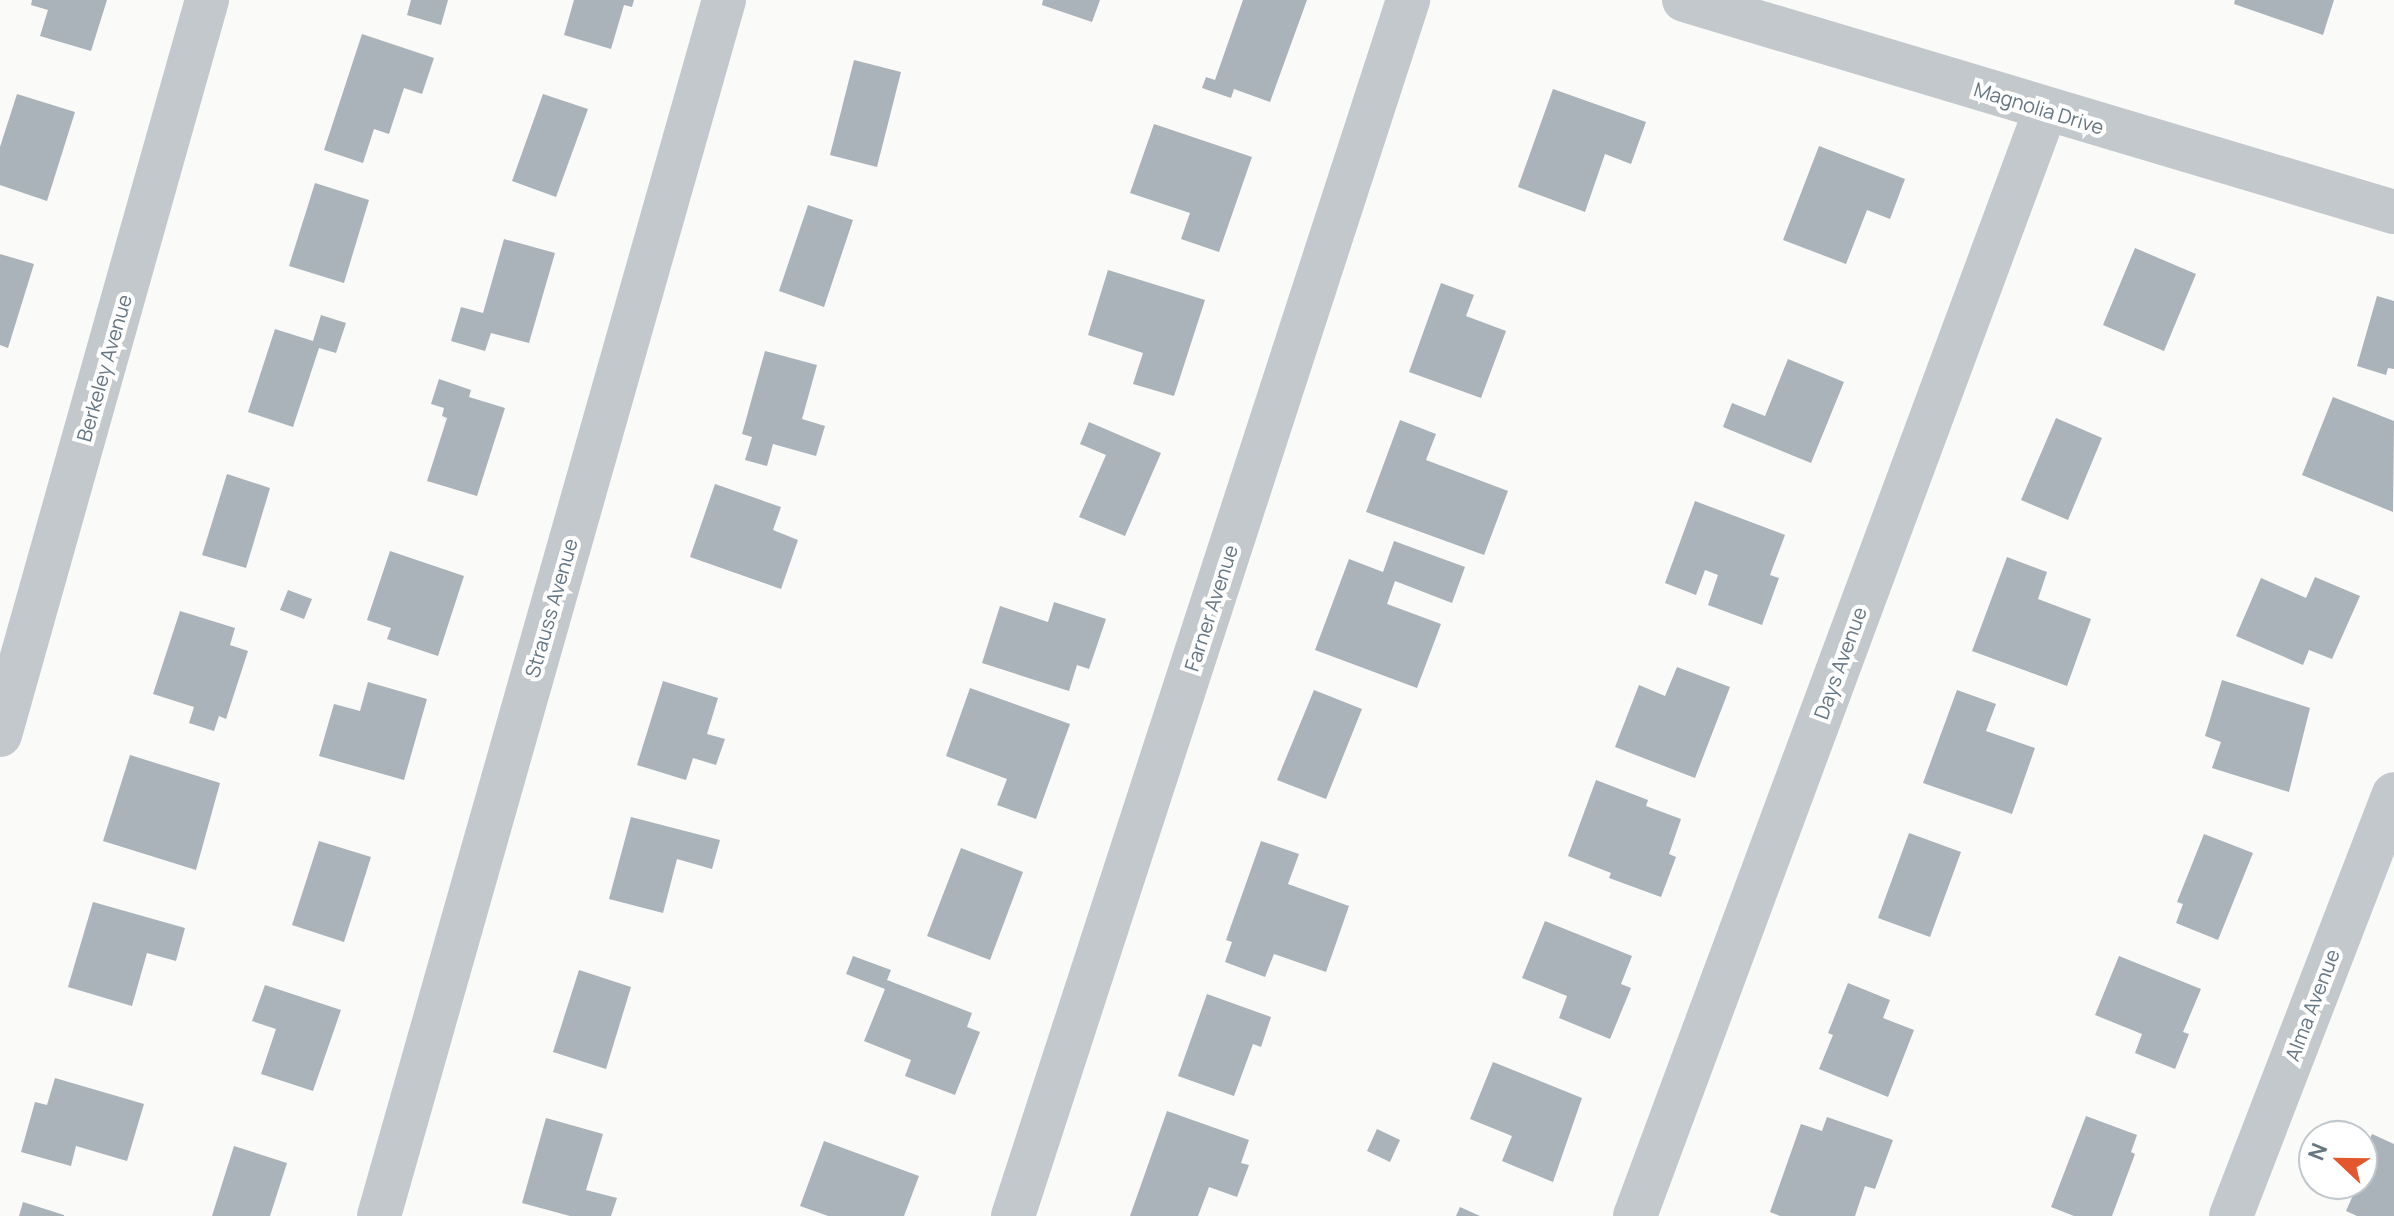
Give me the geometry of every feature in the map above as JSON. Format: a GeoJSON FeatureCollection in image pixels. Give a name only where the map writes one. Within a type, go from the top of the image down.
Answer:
{"type":"FeatureCollection","features":[{"type":"Feature","properties":{"kind":"street","name":"Berkeley Avenue"},"geometry":{"type":"LineString","coordinates":[[0,735],[207,0]]}},
{"type":"Feature","properties":{"kind":"street","name":"Strauss Avenue"},"geometry":{"type":"LineString","coordinates":[[379,1216],[724,0]]}},
{"type":"Feature","properties":{"kind":"street","name":"Farner Avenue"},"geometry":{"type":"LineString","coordinates":[[1013,1216],[1408,0]]}},
{"type":"Feature","properties":{"kind":"street","name":"Magnolia Drive"},"geometry":{"type":"LineString","coordinates":[[1684,0],[2045,111],[2394,212]]}},
{"type":"Feature","properties":{"kind":"street","name":"Days Avenue"},"geometry":{"type":"LineString","coordinates":[[1635,1216],[2045,111]]}},
{"type":"Feature","properties":{"kind":"street","name":"Alma Avenue"},"geometry":{"type":"LineString","coordinates":[[2231,1216],[2394,794]]}},
{"type":"Feature","properties":{"kind":"building"},"geometry":{"type":"Polygon","coordinates":[[[32,0],[107,0],[91,51],[40,36],[48,10],[31,5],[32,0]]]}},
{"type":"Feature","properties":{"kind":"building"},"geometry":{"type":"Polygon","coordinates":[[[411,0],[448,0],[441,25],[407,15],[411,0]]]}},
{"type":"Feature","properties":{"kind":"building"},"geometry":{"type":"Polygon","coordinates":[[[574,0],[634,0],[632,7],[624,5],[611,49],[564,35],[574,0]]]}},
{"type":"Feature","properties":{"kind":"building"},"geometry":{"type":"Polygon","coordinates":[[[1043,0],[1100,0],[1092,22],[1042,5],[1043,0]]]}},
{"type":"Feature","properties":{"kind":"building"},"geometry":{"type":"Polygon","coordinates":[[[1243,0],[1307,0],[1270,102],[1234,89],[1231,98],[1202,88],[1206,77],[1215,80],[1243,0]]]}},
{"type":"Feature","properties":{"kind":"building"},"geometry":{"type":"Polygon","coordinates":[[[2235,0],[2334,0],[2323,35],[2234,4],[2235,0]]]}},
{"type":"Feature","properties":{"kind":"building"},"geometry":{"type":"Polygon","coordinates":[[[362,34],[434,58],[422,94],[404,88],[389,134],[374,129],[363,163],[324,150],[362,34]]]}},
{"type":"Feature","properties":{"kind":"building"},"geometry":{"type":"Polygon","coordinates":[[[854,60],[901,72],[877,167],[830,155],[854,60]]]}},
{"type":"Feature","properties":{"kind":"building"},"geometry":{"type":"Polygon","coordinates":[[[1553,89],[1646,122],[1631,164],[1605,154],[1585,212],[1518,187],[1553,89]]]}},
{"type":"Feature","properties":{"kind":"building"},"geometry":{"type":"Polygon","coordinates":[[[17,94],[75,112],[47,201],[0,185],[0,147],[17,94]]]}},
{"type":"Feature","properties":{"kind":"building"},"geometry":{"type":"Polygon","coordinates":[[[543,94],[588,109],[556,197],[512,181],[543,94]]]}},
{"type":"Feature","properties":{"kind":"building"},"geometry":{"type":"Polygon","coordinates":[[[1154,124],[1252,157],[1219,252],[1181,239],[1190,213],[1130,193],[1154,124]]]}},
{"type":"Feature","properties":{"kind":"building"},"geometry":{"type":"Polygon","coordinates":[[[1819,146],[1905,179],[1890,219],[1867,210],[1846,264],[1783,240],[1819,146]]]}},
{"type":"Feature","properties":{"kind":"building"},"geometry":{"type":"Polygon","coordinates":[[[315,183],[369,200],[344,283],[289,266],[315,183]]]}},
{"type":"Feature","properties":{"kind":"building"},"geometry":{"type":"Polygon","coordinates":[[[808,205],[853,220],[824,307],[779,291],[808,205]]]}},
{"type":"Feature","properties":{"kind":"building"},"geometry":{"type":"Polygon","coordinates":[[[504,239],[555,253],[529,343],[491,333],[485,351],[451,341],[461,307],[483,313],[504,239]]]}},
{"type":"Feature","properties":{"kind":"building"},"geometry":{"type":"Polygon","coordinates":[[[2135,248],[2196,274],[2164,351],[2103,325],[2135,248]]]}},
{"type":"Feature","properties":{"kind":"building"},"geometry":{"type":"Polygon","coordinates":[[[0,254],[34,264],[8,348],[0,345],[0,254]]]}},
{"type":"Feature","properties":{"kind":"building"},"geometry":{"type":"Polygon","coordinates":[[[1108,270],[1205,300],[1174,396],[1133,384],[1143,353],[1088,335],[1108,270]]]}},
{"type":"Feature","properties":{"kind":"building"},"geometry":{"type":"Polygon","coordinates":[[[1441,283],[1474,295],[1466,316],[1506,331],[1481,398],[1409,372],[1441,283]]]}},
{"type":"Feature","properties":{"kind":"building"},"geometry":{"type":"Polygon","coordinates":[[[2377,296],[2394,301],[2394,369],[2388,368],[2386,375],[2357,366],[2377,296]]]}},
{"type":"Feature","properties":{"kind":"building"},"geometry":{"type":"Polygon","coordinates":[[[321,315],[346,323],[336,353],[319,348],[293,427],[248,412],[275,329],[313,341],[321,315]]]}},
{"type":"Feature","properties":{"kind":"building"},"geometry":{"type":"Polygon","coordinates":[[[765,351],[817,365],[802,419],[825,426],[816,456],[773,444],[767,466],[745,460],[752,437],[742,434],[765,351]]]}},
{"type":"Feature","properties":{"kind":"building"},"geometry":{"type":"Polygon","coordinates":[[[1788,359],[1844,382],[1811,463],[1723,427],[1732,403],[1765,416],[1788,359]]]}},
{"type":"Feature","properties":{"kind":"building"},"geometry":{"type":"Polygon","coordinates":[[[439,379],[471,390],[469,397],[505,408],[477,496],[427,481],[447,418],[442,416],[444,408],[431,404],[439,379]]]}},
{"type":"Feature","properties":{"kind":"building"},"geometry":{"type":"Polygon","coordinates":[[[2333,397],[2394,421],[2393,512],[2302,475],[2333,397]]]}},
{"type":"Feature","properties":{"kind":"building"},"geometry":{"type":"Polygon","coordinates":[[[2056,418],[2102,438],[2068,520],[2021,500],[2056,418]]]}},
{"type":"Feature","properties":{"kind":"building"},"geometry":{"type":"Polygon","coordinates":[[[1400,420],[1436,434],[1426,460],[1508,491],[1484,555],[1366,512],[1400,420]]]}},
{"type":"Feature","properties":{"kind":"building"},"geometry":{"type":"Polygon","coordinates":[[[1089,422],[1161,453],[1125,536],[1079,517],[1106,455],[1080,444],[1089,422]]]}},
{"type":"Feature","properties":{"kind":"building"},"geometry":{"type":"Polygon","coordinates":[[[227,474],[270,488],[246,568],[202,555],[227,474]]]}},
{"type":"Feature","properties":{"kind":"building"},"geometry":{"type":"Polygon","coordinates":[[[715,484],[781,507],[773,530],[798,540],[781,589],[690,557],[715,484]]]}},
{"type":"Feature","properties":{"kind":"building"},"geometry":{"type":"Polygon","coordinates":[[[1695,501],[1785,535],[1770,575],[1779,578],[1762,625],[1708,605],[1718,575],[1705,570],[1696,595],[1665,583],[1695,501]]]}},
{"type":"Feature","properties":{"kind":"building"},"geometry":{"type":"Polygon","coordinates":[[[1394,541],[1465,567],[1452,603],[1395,581],[1387,604],[1441,624],[1417,688],[1315,650],[1349,559],[1383,572],[1394,541]]]}},
{"type":"Feature","properties":{"kind":"building"},"geometry":{"type":"Polygon","coordinates":[[[390,551],[464,576],[438,656],[387,639],[391,628],[367,620],[390,551]]]}},
{"type":"Feature","properties":{"kind":"building"},"geometry":{"type":"Polygon","coordinates":[[[2007,557],[2047,572],[2038,599],[2091,619],[2067,686],[1972,651],[2007,557]]]}},
{"type":"Feature","properties":{"kind":"building"},"geometry":{"type":"Polygon","coordinates":[[[2315,577],[2360,596],[2332,659],[2309,650],[2303,665],[2236,636],[2261,578],[2306,598],[2315,577]]]}},
{"type":"Feature","properties":{"kind":"building"},"geometry":{"type":"Polygon","coordinates":[[[288,590],[312,599],[304,619],[280,610],[288,590]]]}},
{"type":"Feature","properties":{"kind":"building"},"geometry":{"type":"Polygon","coordinates":[[[1054,602],[1106,619],[1089,669],[1077,665],[1069,691],[982,663],[1000,606],[1048,622],[1054,602]]]}},
{"type":"Feature","properties":{"kind":"building"},"geometry":{"type":"Polygon","coordinates":[[[180,611],[235,628],[230,645],[248,651],[226,719],[219,716],[214,731],[189,723],[194,707],[153,694],[180,611]]]}},
{"type":"Feature","properties":{"kind":"building"},"geometry":{"type":"Polygon","coordinates":[[[1677,667],[1730,687],[1695,778],[1615,747],[1639,685],[1665,696],[1677,667]]]}},
{"type":"Feature","properties":{"kind":"building"},"geometry":{"type":"Polygon","coordinates":[[[2222,680],[2310,708],[2289,792],[2212,768],[2221,742],[2205,736],[2222,680]]]}},
{"type":"Feature","properties":{"kind":"building"},"geometry":{"type":"Polygon","coordinates":[[[663,681],[718,698],[707,734],[725,739],[716,765],[693,758],[686,780],[637,765],[663,681]]]}},
{"type":"Feature","properties":{"kind":"building"},"geometry":{"type":"Polygon","coordinates":[[[368,682],[427,699],[404,780],[319,756],[334,704],[360,711],[368,682]]]}},
{"type":"Feature","properties":{"kind":"building"},"geometry":{"type":"Polygon","coordinates":[[[970,688],[1070,724],[1036,819],[997,805],[1007,779],[946,756],[970,688]]]}},
{"type":"Feature","properties":{"kind":"building"},"geometry":{"type":"Polygon","coordinates":[[[1314,690],[1362,709],[1326,799],[1277,780],[1314,690]]]}},
{"type":"Feature","properties":{"kind":"building"},"geometry":{"type":"Polygon","coordinates":[[[1957,690],[1996,704],[1986,731],[2035,748],[2012,814],[1923,783],[1957,690]]]}},
{"type":"Feature","properties":{"kind":"building"},"geometry":{"type":"Polygon","coordinates":[[[130,755],[220,783],[196,870],[103,841],[130,755]]]}},
{"type":"Feature","properties":{"kind":"building"},"geometry":{"type":"Polygon","coordinates":[[[1596,780],[1648,800],[1646,806],[1681,819],[1669,854],[1676,857],[1661,897],[1609,878],[1611,873],[1568,856],[1596,780]]]}},
{"type":"Feature","properties":{"kind":"building"},"geometry":{"type":"Polygon","coordinates":[[[631,817],[720,840],[712,869],[677,859],[663,913],[609,899],[631,817]]]}},
{"type":"Feature","properties":{"kind":"building"},"geometry":{"type":"Polygon","coordinates":[[[1909,833],[1961,852],[1930,937],[1878,918],[1909,833]]]}},
{"type":"Feature","properties":{"kind":"building"},"geometry":{"type":"Polygon","coordinates":[[[2204,834],[2253,853],[2218,940],[2176,923],[2183,904],[2177,902],[2204,834]]]}},
{"type":"Feature","properties":{"kind":"building"},"geometry":{"type":"Polygon","coordinates":[[[319,841],[371,857],[344,942],[292,925],[319,841]]]}},
{"type":"Feature","properties":{"kind":"building"},"geometry":{"type":"Polygon","coordinates":[[[1261,841],[1299,854],[1288,884],[1349,906],[1326,972],[1274,954],[1265,977],[1225,962],[1232,942],[1226,940],[1261,841]]]}},
{"type":"Feature","properties":{"kind":"building"},"geometry":{"type":"Polygon","coordinates":[[[961,848],[1023,872],[990,960],[927,936],[961,848]]]}},
{"type":"Feature","properties":{"kind":"building"},"geometry":{"type":"Polygon","coordinates":[[[93,902],[185,928],[176,961],[147,953],[132,1006],[68,987],[93,902]]]}},
{"type":"Feature","properties":{"kind":"building"},"geometry":{"type":"Polygon","coordinates":[[[1545,921],[1632,956],[1621,984],[1631,988],[1610,1039],[1559,1018],[1567,996],[1522,978],[1545,921]]]}},
{"type":"Feature","properties":{"kind":"building"},"geometry":{"type":"Polygon","coordinates":[[[853,956],[891,970],[887,980],[972,1013],[967,1027],[980,1032],[955,1095],[905,1076],[911,1060],[864,1041],[885,989],[846,974],[853,956]]]}},
{"type":"Feature","properties":{"kind":"building"},"geometry":{"type":"Polygon","coordinates":[[[2119,956],[2201,989],[2183,1032],[2189,1034],[2175,1069],[2135,1053],[2142,1034],[2095,1015],[2119,956]]]}},
{"type":"Feature","properties":{"kind":"building"},"geometry":{"type":"Polygon","coordinates":[[[579,970],[631,987],[606,1069],[553,1052],[579,970]]]}},
{"type":"Feature","properties":{"kind":"building"},"geometry":{"type":"Polygon","coordinates":[[[1848,983],[1890,1000],[1883,1018],[1914,1030],[1888,1097],[1819,1069],[1833,1035],[1828,1033],[1848,983]]]}},
{"type":"Feature","properties":{"kind":"building"},"geometry":{"type":"Polygon","coordinates":[[[265,985],[341,1010],[313,1091],[261,1074],[276,1029],[252,1021],[265,985]]]}},
{"type":"Feature","properties":{"kind":"building"},"geometry":{"type":"Polygon","coordinates":[[[1207,994],[1271,1017],[1261,1047],[1253,1044],[1234,1096],[1178,1076],[1207,994]]]}},
{"type":"Feature","properties":{"kind":"building"},"geometry":{"type":"Polygon","coordinates":[[[1493,1062],[1582,1098],[1553,1182],[1502,1161],[1512,1136],[1470,1119],[1493,1062]]]}},
{"type":"Feature","properties":{"kind":"building"},"geometry":{"type":"Polygon","coordinates":[[[55,1078],[144,1104],[127,1161],[76,1146],[71,1166],[21,1152],[35,1102],[47,1105],[55,1078]]]}},
{"type":"Feature","properties":{"kind":"building"},"geometry":{"type":"Polygon","coordinates":[[[1167,1111],[1249,1140],[1241,1163],[1249,1165],[1237,1197],[1209,1187],[1198,1216],[1130,1216],[1167,1111]]]}},
{"type":"Feature","properties":{"kind":"building"},"geometry":{"type":"Polygon","coordinates":[[[2086,1116],[2137,1135],[2131,1152],[2135,1154],[2112,1216],[2074,1216],[2051,1207],[2086,1116]]]}},
{"type":"Feature","properties":{"kind":"building"},"geometry":{"type":"Polygon","coordinates":[[[1827,1117],[1893,1140],[1875,1189],[1865,1186],[1855,1216],[1780,1216],[1770,1212],[1801,1124],[1822,1131],[1827,1117]]]}},
{"type":"Feature","properties":{"kind":"building"},"geometry":{"type":"Polygon","coordinates":[[[546,1118],[603,1134],[586,1190],[617,1198],[611,1216],[570,1216],[522,1203],[546,1118]]]}},
{"type":"Feature","properties":{"kind":"building"},"geometry":{"type":"Polygon","coordinates":[[[1377,1129],[1400,1140],[1390,1162],[1367,1151],[1377,1129]]]}},
{"type":"Feature","properties":{"kind":"building"},"geometry":{"type":"Polygon","coordinates":[[[2378,1137],[2394,1144],[2394,1216],[2357,1216],[2346,1211],[2351,1200],[2378,1200],[2378,1137]]]}},
{"type":"Feature","properties":{"kind":"building"},"geometry":{"type":"Polygon","coordinates":[[[824,1141],[919,1176],[904,1216],[828,1216],[800,1206],[824,1141]]]}},
{"type":"Feature","properties":{"kind":"building"},"geometry":{"type":"Polygon","coordinates":[[[234,1146],[287,1163],[270,1216],[212,1216],[234,1146]]]}},
{"type":"Feature","properties":{"kind":"building"},"geometry":{"type":"Polygon","coordinates":[[[23,1202],[64,1215],[64,1216],[19,1216],[23,1202]]]}},
{"type":"Feature","properties":{"kind":"building"},"geometry":{"type":"Polygon","coordinates":[[[1460,1207],[1480,1216],[1456,1216],[1460,1207]]]}}]}
